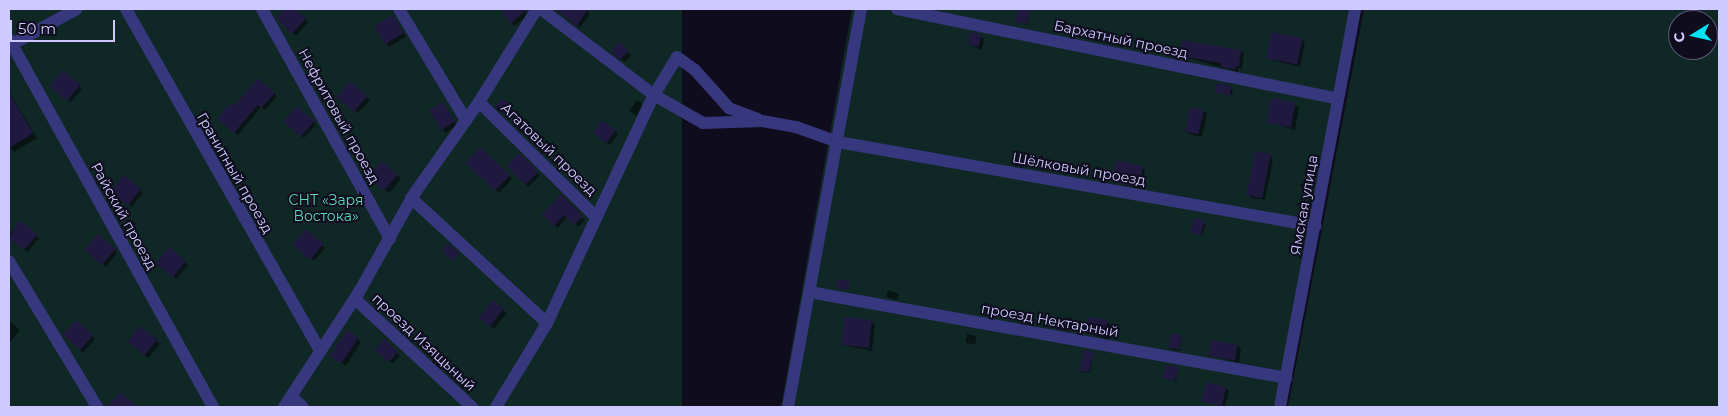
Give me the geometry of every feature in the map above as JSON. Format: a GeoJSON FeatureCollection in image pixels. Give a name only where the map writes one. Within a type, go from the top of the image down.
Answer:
{"type":"FeatureCollection","features":[{"type":"Feature","properties":{"kind":"street"},"geometry":{"type":"LineString","coordinates":[[10,43],[77,9]]}},
{"type":"Feature","properties":{"kind":"street","name":"Гранитный проезд"},"geometry":{"type":"LineString","coordinates":[[126,9],[320,350]]}},
{"type":"Feature","properties":{"kind":"street","name":"Нефритовый проезд"},"geometry":{"type":"LineString","coordinates":[[262,9],[390,239]]}},
{"type":"Feature","properties":{"kind":"street"},"geometry":{"type":"LineString","coordinates":[[399,9],[466,120]]}},
{"type":"Feature","properties":{"kind":"street"},"geometry":{"type":"LineString","coordinates":[[303,407],[288,402],[320,350],[355,299],[390,239],[411,198],[479,102],[537,9]]}},
{"type":"Feature","properties":{"kind":"street"},"geometry":{"type":"LineString","coordinates":[[541,9],[654,95],[703,123],[762,121]]}},
{"type":"Feature","properties":{"kind":"street"},"geometry":{"type":"LineString","coordinates":[[788,407],[861,9]]}},
{"type":"Feature","properties":{"kind":"street","name":"Бархатный проезд"},"geometry":{"type":"LineString","coordinates":[[897,9],[1338,99]]}},
{"type":"Feature","properties":{"kind":"street","name":"Ямская улица"},"geometry":{"type":"LineString","coordinates":[[1280,407],[1316,226],[1355,9]]}},
{"type":"Feature","properties":{"kind":"street","name":"Райский проезд"},"geometry":{"type":"LineString","coordinates":[[10,43],[214,407]]}},
{"type":"Feature","properties":{"kind":"street"},"geometry":{"type":"LineString","coordinates":[[496,407],[547,323],[654,95],[677,57],[695,70],[730,108],[762,121]]}},
{"type":"Feature","properties":{"kind":"street","name":"Агатовый проезд"},"geometry":{"type":"LineString","coordinates":[[479,102],[597,218]]}},
{"type":"Feature","properties":{"kind":"street","name":"Шёлковый проезд"},"geometry":{"type":"LineString","coordinates":[[762,121],[796,127],[838,142],[1316,226]]}},
{"type":"Feature","properties":{"kind":"street"},"geometry":{"type":"LineString","coordinates":[[411,198],[547,323]]}},
{"type":"Feature","properties":{"kind":"street"},"geometry":{"type":"LineString","coordinates":[[9,261],[97,407]]}},
{"type":"Feature","properties":{"kind":"street","name":"проезд Нектарный"},"geometry":{"type":"LineString","coordinates":[[809,292],[1286,378]]}},
{"type":"Feature","properties":{"kind":"street","name":"проезд Изящьный"},"geometry":{"type":"LineString","coordinates":[[355,299],[472,407]]}},
{"type":"Feature","properties":{"kind":"green space","name":"СНТ «Заря Востока»"},"geometry":{"type":"Polygon","coordinates":[[[9,9],[682,9],[682,407],[9,407],[9,9]]]}},
{"type":"Feature","properties":{"kind":"green space"},"geometry":{"type":"Polygon","coordinates":[[[852,9],[1355,9],[1280,407],[781,407],[852,9]]]}},
{"type":"Feature","properties":{"kind":"green space"},"geometry":{"type":"Polygon","coordinates":[[[1364,9],[1719,9],[1719,407],[1288,407],[1364,9]]]}},
{"type":"Feature","properties":{"kind":"building"},"geometry":{"type":"Polygon","coordinates":[[[284,9],[294,9],[306,18],[292,34],[276,18],[284,9]]]}},
{"type":"Feature","properties":{"kind":"building"},"geometry":{"type":"Polygon","coordinates":[[[501,9],[528,9],[510,24],[501,9]]]}},
{"type":"Feature","properties":{"kind":"building"},"geometry":{"type":"Polygon","coordinates":[[[554,9],[588,9],[577,26],[554,9]]]}},
{"type":"Feature","properties":{"kind":"building"},"geometry":{"type":"Polygon","coordinates":[[[1018,9],[1030,9],[1027,24],[1015,22],[1018,9]]]}},
{"type":"Feature","properties":{"kind":"building"},"geometry":{"type":"Polygon","coordinates":[[[393,15],[404,33],[385,44],[374,26],[393,15]]]}},
{"type":"Feature","properties":{"kind":"building"},"geometry":{"type":"Polygon","coordinates":[[[970,32],[982,35],[978,48],[967,45],[970,32]]]}},
{"type":"Feature","properties":{"kind":"building"},"geometry":{"type":"Polygon","coordinates":[[[1271,32],[1302,38],[1297,65],[1266,59],[1271,32]]]}},
{"type":"Feature","properties":{"kind":"building"},"geometry":{"type":"Polygon","coordinates":[[[1182,40],[1241,50],[1239,66],[1236,66],[1235,70],[1221,67],[1221,63],[1179,56],[1182,40]]]}},
{"type":"Feature","properties":{"kind":"building"},"geometry":{"type":"Polygon","coordinates":[[[619,42],[629,51],[620,60],[610,52],[619,42]]]}},
{"type":"Feature","properties":{"kind":"building"},"geometry":{"type":"Polygon","coordinates":[[[63,70],[80,85],[67,101],[49,86],[63,70]]]}},
{"type":"Feature","properties":{"kind":"building"},"geometry":{"type":"Polygon","coordinates":[[[258,78],[275,93],[261,108],[258,105],[234,133],[217,119],[230,103],[234,106],[258,78]]]}},
{"type":"Feature","properties":{"kind":"building"},"geometry":{"type":"Polygon","coordinates":[[[350,81],[367,96],[354,112],[336,97],[350,81]]]}},
{"type":"Feature","properties":{"kind":"building"},"geometry":{"type":"Polygon","coordinates":[[[1217,83],[1232,86],[1230,96],[1215,93],[1217,83]]]}},
{"type":"Feature","properties":{"kind":"building"},"geometry":{"type":"Polygon","coordinates":[[[9,93],[33,133],[9,148],[9,93]]]}},
{"type":"Feature","properties":{"kind":"building"},"geometry":{"type":"Polygon","coordinates":[[[501,98],[511,105],[505,114],[495,107],[501,98]]]}},
{"type":"Feature","properties":{"kind":"building"},"geometry":{"type":"Polygon","coordinates":[[[1271,98],[1296,103],[1291,127],[1266,123],[1271,98]]]}},
{"type":"Feature","properties":{"kind":"building"},"geometry":{"type":"Polygon","coordinates":[[[443,102],[455,122],[441,130],[429,110],[443,102]]]}},
{"type":"Feature","properties":{"kind":"building"},"geometry":{"type":"Polygon","coordinates":[[[297,106],[314,121],[301,137],[283,122],[297,106]]]}},
{"type":"Feature","properties":{"kind":"building"},"geometry":{"type":"Polygon","coordinates":[[[1190,107],[1204,110],[1198,134],[1185,131],[1190,107]]]}},
{"type":"Feature","properties":{"kind":"building"},"geometry":{"type":"Polygon","coordinates":[[[602,120],[616,130],[606,143],[593,133],[602,120]]]}},
{"type":"Feature","properties":{"kind":"building"},"geometry":{"type":"Polygon","coordinates":[[[480,147],[510,175],[495,191],[465,163],[480,147]]]}},
{"type":"Feature","properties":{"kind":"building"},"geometry":{"type":"Polygon","coordinates":[[[1255,151],[1271,154],[1262,198],[1246,195],[1255,151]]]}},
{"type":"Feature","properties":{"kind":"building"},"geometry":{"type":"Polygon","coordinates":[[[519,153],[538,172],[525,185],[506,166],[519,153]]]}},
{"type":"Feature","properties":{"kind":"building"},"geometry":{"type":"Polygon","coordinates":[[[1116,160],[1143,166],[1138,188],[1111,181],[1116,160]]]}},
{"type":"Feature","properties":{"kind":"building"},"geometry":{"type":"Polygon","coordinates":[[[382,161],[398,175],[384,191],[368,177],[382,161]]]}},
{"type":"Feature","properties":{"kind":"building"},"geometry":{"type":"Polygon","coordinates":[[[124,175],[141,189],[128,205],[111,191],[124,175]]]}},
{"type":"Feature","properties":{"kind":"building"},"geometry":{"type":"Polygon","coordinates":[[[561,194],[583,216],[574,225],[564,215],[554,226],[542,215],[561,194]]]}},
{"type":"Feature","properties":{"kind":"building"},"geometry":{"type":"Polygon","coordinates":[[[1194,218],[1205,221],[1201,235],[1190,232],[1194,218]]]}},
{"type":"Feature","properties":{"kind":"building"},"geometry":{"type":"Polygon","coordinates":[[[20,220],[37,235],[24,250],[9,238],[20,220]]]}},
{"type":"Feature","properties":{"kind":"building"},"geometry":{"type":"Polygon","coordinates":[[[306,229],[323,244],[310,260],[292,245],[306,229]]]}},
{"type":"Feature","properties":{"kind":"building"},"geometry":{"type":"Polygon","coordinates":[[[98,234],[115,249],[102,265],[84,250],[98,234]]]}},
{"type":"Feature","properties":{"kind":"building"},"geometry":{"type":"Polygon","coordinates":[[[448,243],[460,254],[453,261],[441,250],[448,243]]]}},
{"type":"Feature","properties":{"kind":"building"},"geometry":{"type":"Polygon","coordinates":[[[169,247],[186,261],[173,277],[156,263],[169,247]]]}},
{"type":"Feature","properties":{"kind":"building"},"geometry":{"type":"Polygon","coordinates":[[[837,279],[850,281],[848,290],[836,288],[837,279]]]}},
{"type":"Feature","properties":{"kind":"building"},"geometry":{"type":"Polygon","coordinates":[[[493,300],[504,309],[489,327],[479,318],[493,300]]]}},
{"type":"Feature","properties":{"kind":"building"},"geometry":{"type":"Polygon","coordinates":[[[1050,316],[1063,319],[1060,330],[1048,327],[1050,316]]]}},
{"type":"Feature","properties":{"kind":"building"},"geometry":{"type":"Polygon","coordinates":[[[844,317],[872,320],[869,348],[841,345],[844,317]]]}},
{"type":"Feature","properties":{"kind":"building"},"geometry":{"type":"Polygon","coordinates":[[[1089,317],[1108,320],[1105,337],[1086,334],[1089,317]]]}},
{"type":"Feature","properties":{"kind":"building"},"geometry":{"type":"Polygon","coordinates":[[[76,320],[93,335],[80,350],[63,335],[76,320]]]}},
{"type":"Feature","properties":{"kind":"building"},"geometry":{"type":"Polygon","coordinates":[[[140,326],[157,340],[145,355],[127,342],[140,326]]]}},
{"type":"Feature","properties":{"kind":"building"},"geometry":{"type":"Polygon","coordinates":[[[347,330],[359,338],[341,364],[330,356],[347,330]]]}},
{"type":"Feature","properties":{"kind":"building"},"geometry":{"type":"Polygon","coordinates":[[[1171,333],[1182,335],[1179,350],[1168,348],[1171,333]]]}},
{"type":"Feature","properties":{"kind":"building"},"geometry":{"type":"Polygon","coordinates":[[[384,339],[398,352],[388,362],[374,349],[384,339]]]}},
{"type":"Feature","properties":{"kind":"building"},"geometry":{"type":"Polygon","coordinates":[[[1211,340],[1238,345],[1235,360],[1208,356],[1211,340]]]}},
{"type":"Feature","properties":{"kind":"building"},"geometry":{"type":"Polygon","coordinates":[[[1083,350],[1094,352],[1089,372],[1080,371],[1083,350]]]}},
{"type":"Feature","properties":{"kind":"building"},"geometry":{"type":"Polygon","coordinates":[[[1166,365],[1179,367],[1175,381],[1162,378],[1166,365]]]}},
{"type":"Feature","properties":{"kind":"building"},"geometry":{"type":"Polygon","coordinates":[[[1206,382],[1226,387],[1222,406],[1201,401],[1206,382]]]}},
{"type":"Feature","properties":{"kind":"building"},"geometry":{"type":"Polygon","coordinates":[[[120,392],[138,407],[107,407],[120,392]]]}}]}
